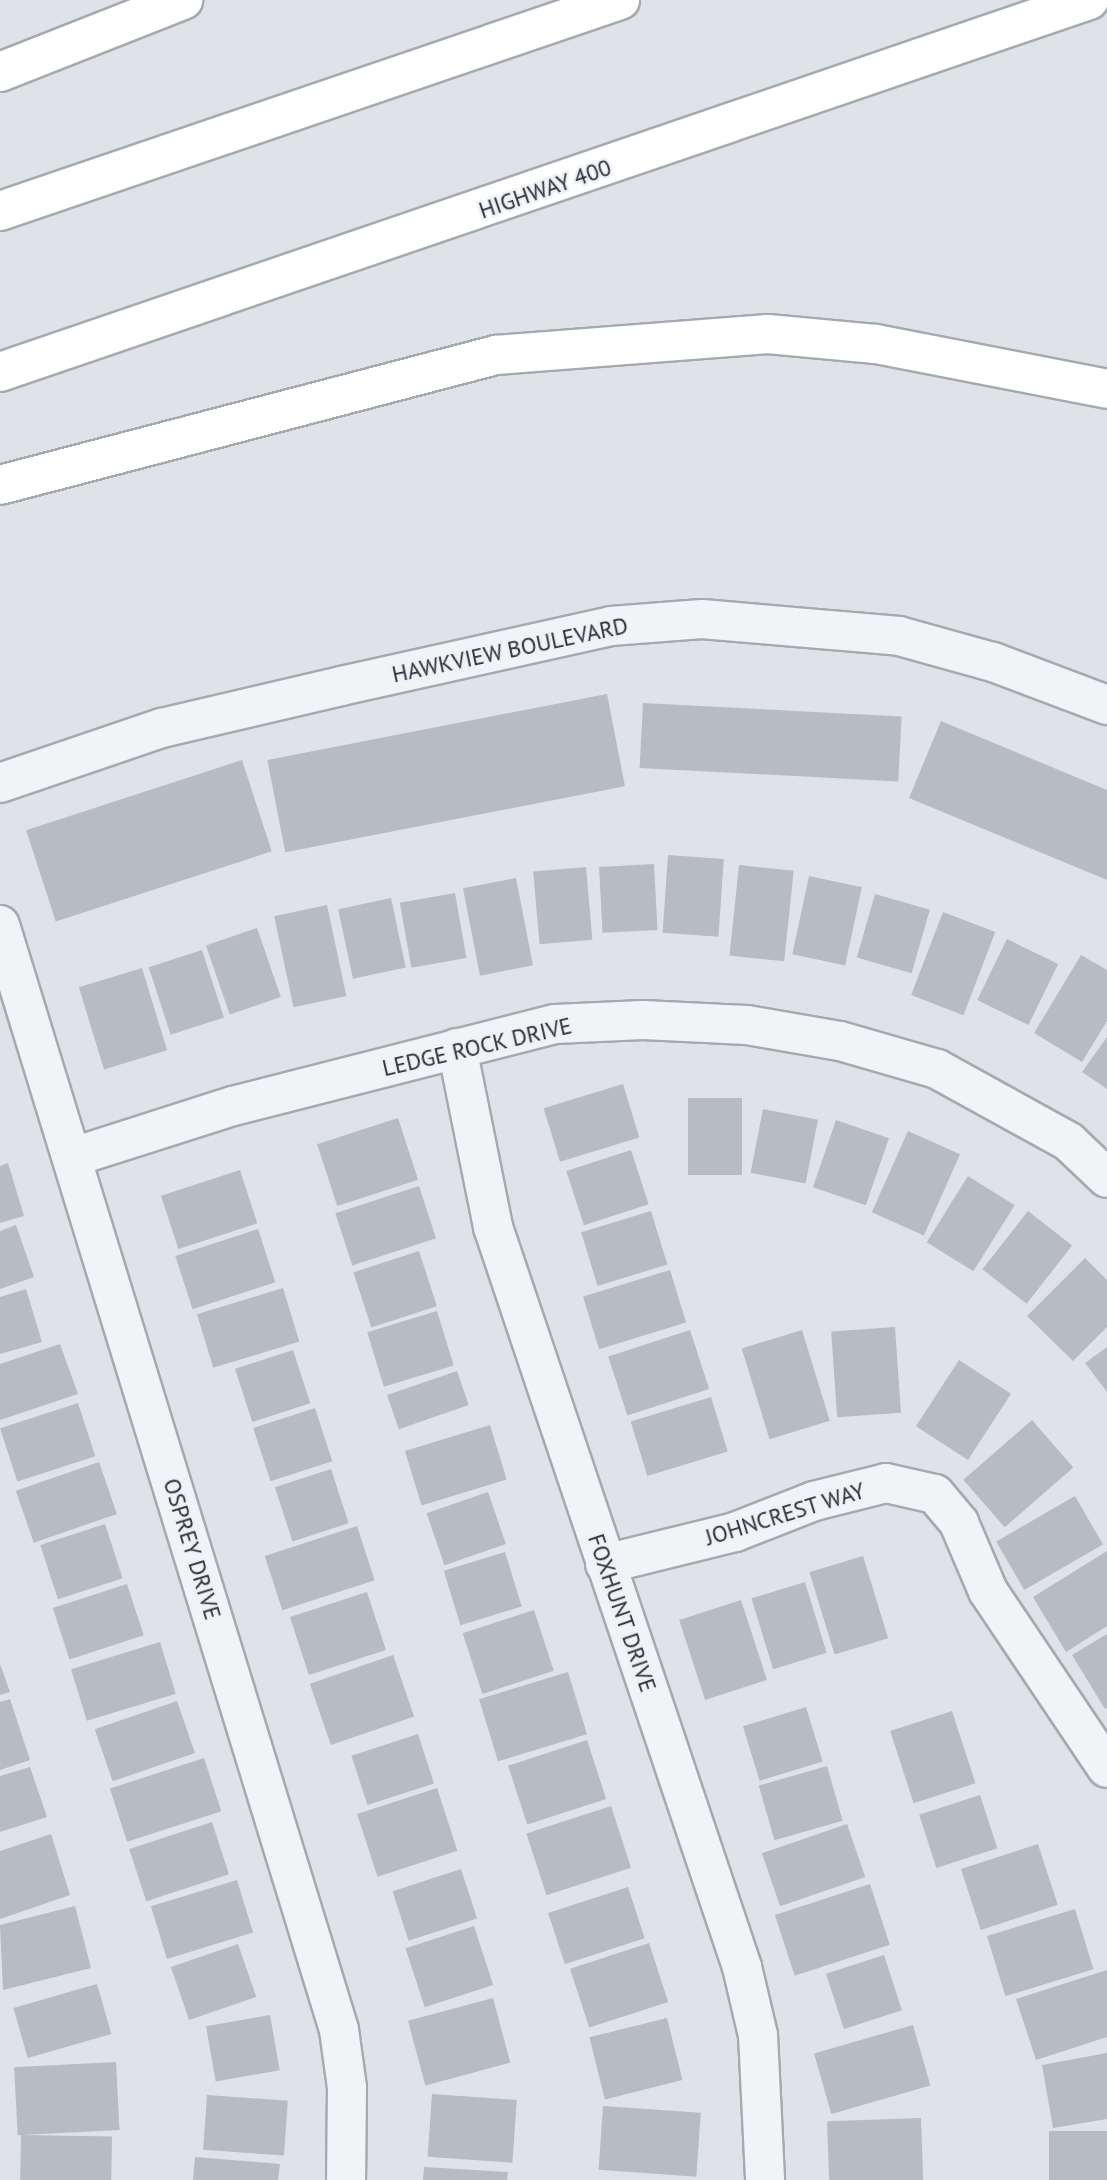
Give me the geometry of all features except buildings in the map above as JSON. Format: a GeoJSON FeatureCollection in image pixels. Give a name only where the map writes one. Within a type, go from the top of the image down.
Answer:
{"type":"FeatureCollection","features":[{"type":"Feature","properties":{"kind":"highway"},"geometry":{"type":"LineString","coordinates":[[0,72],[183,0]]}},
{"type":"Feature","properties":{"kind":"highway"},"geometry":{"type":"LineString","coordinates":[[0,211],[620,0]]}},
{"type":"Feature","properties":{"kind":"highway","name":"HIGHWAY 400"},"geometry":{"type":"LineString","coordinates":[[0,372],[1089,0]]}},
{"type":"Feature","properties":{"kind":"highway"},"geometry":{"type":"LineString","coordinates":[[0,485],[496,355],[768,334],[876,344],[1107,389]]}},
{"type":"Feature","properties":{"kind":"street","name":"HAWKVIEW BOULEVARD"},"geometry":{"type":"LineString","coordinates":[[0,783],[162,729],[341,686],[611,626],[702,618],[899,636],[993,662],[1107,705]]}},
{"type":"Feature","properties":{"kind":"street","name":"OSPREY DRIVE"},"geometry":{"type":"LineString","coordinates":[[0,925],[338,2030],[348,2088],[346,2180]]}},
{"type":"Feature","properties":{"kind":"street","name":"LEDGE ROCK DRIVE"},"geometry":{"type":"LineString","coordinates":[[73,1157],[233,1106],[555,1024],[643,1020],[747,1025],[839,1041],[937,1069],[1069,1142],[1107,1178]]}},
{"type":"Feature","properties":{"kind":"street","name":"FOXHUNT DRIVE"},"geometry":{"type":"LineString","coordinates":[[457,1048],[493,1227],[742,1968],[758,2035],[765,2180]]}},
{"type":"Feature","properties":{"kind":"street","name":"JOHNCREST WAY"},"geometry":{"type":"LineString","coordinates":[[605,1564],[735,1532],[814,1501],[886,1483],[935,1494],[959,1523],[988,1591],[1107,1768]]}}]}
